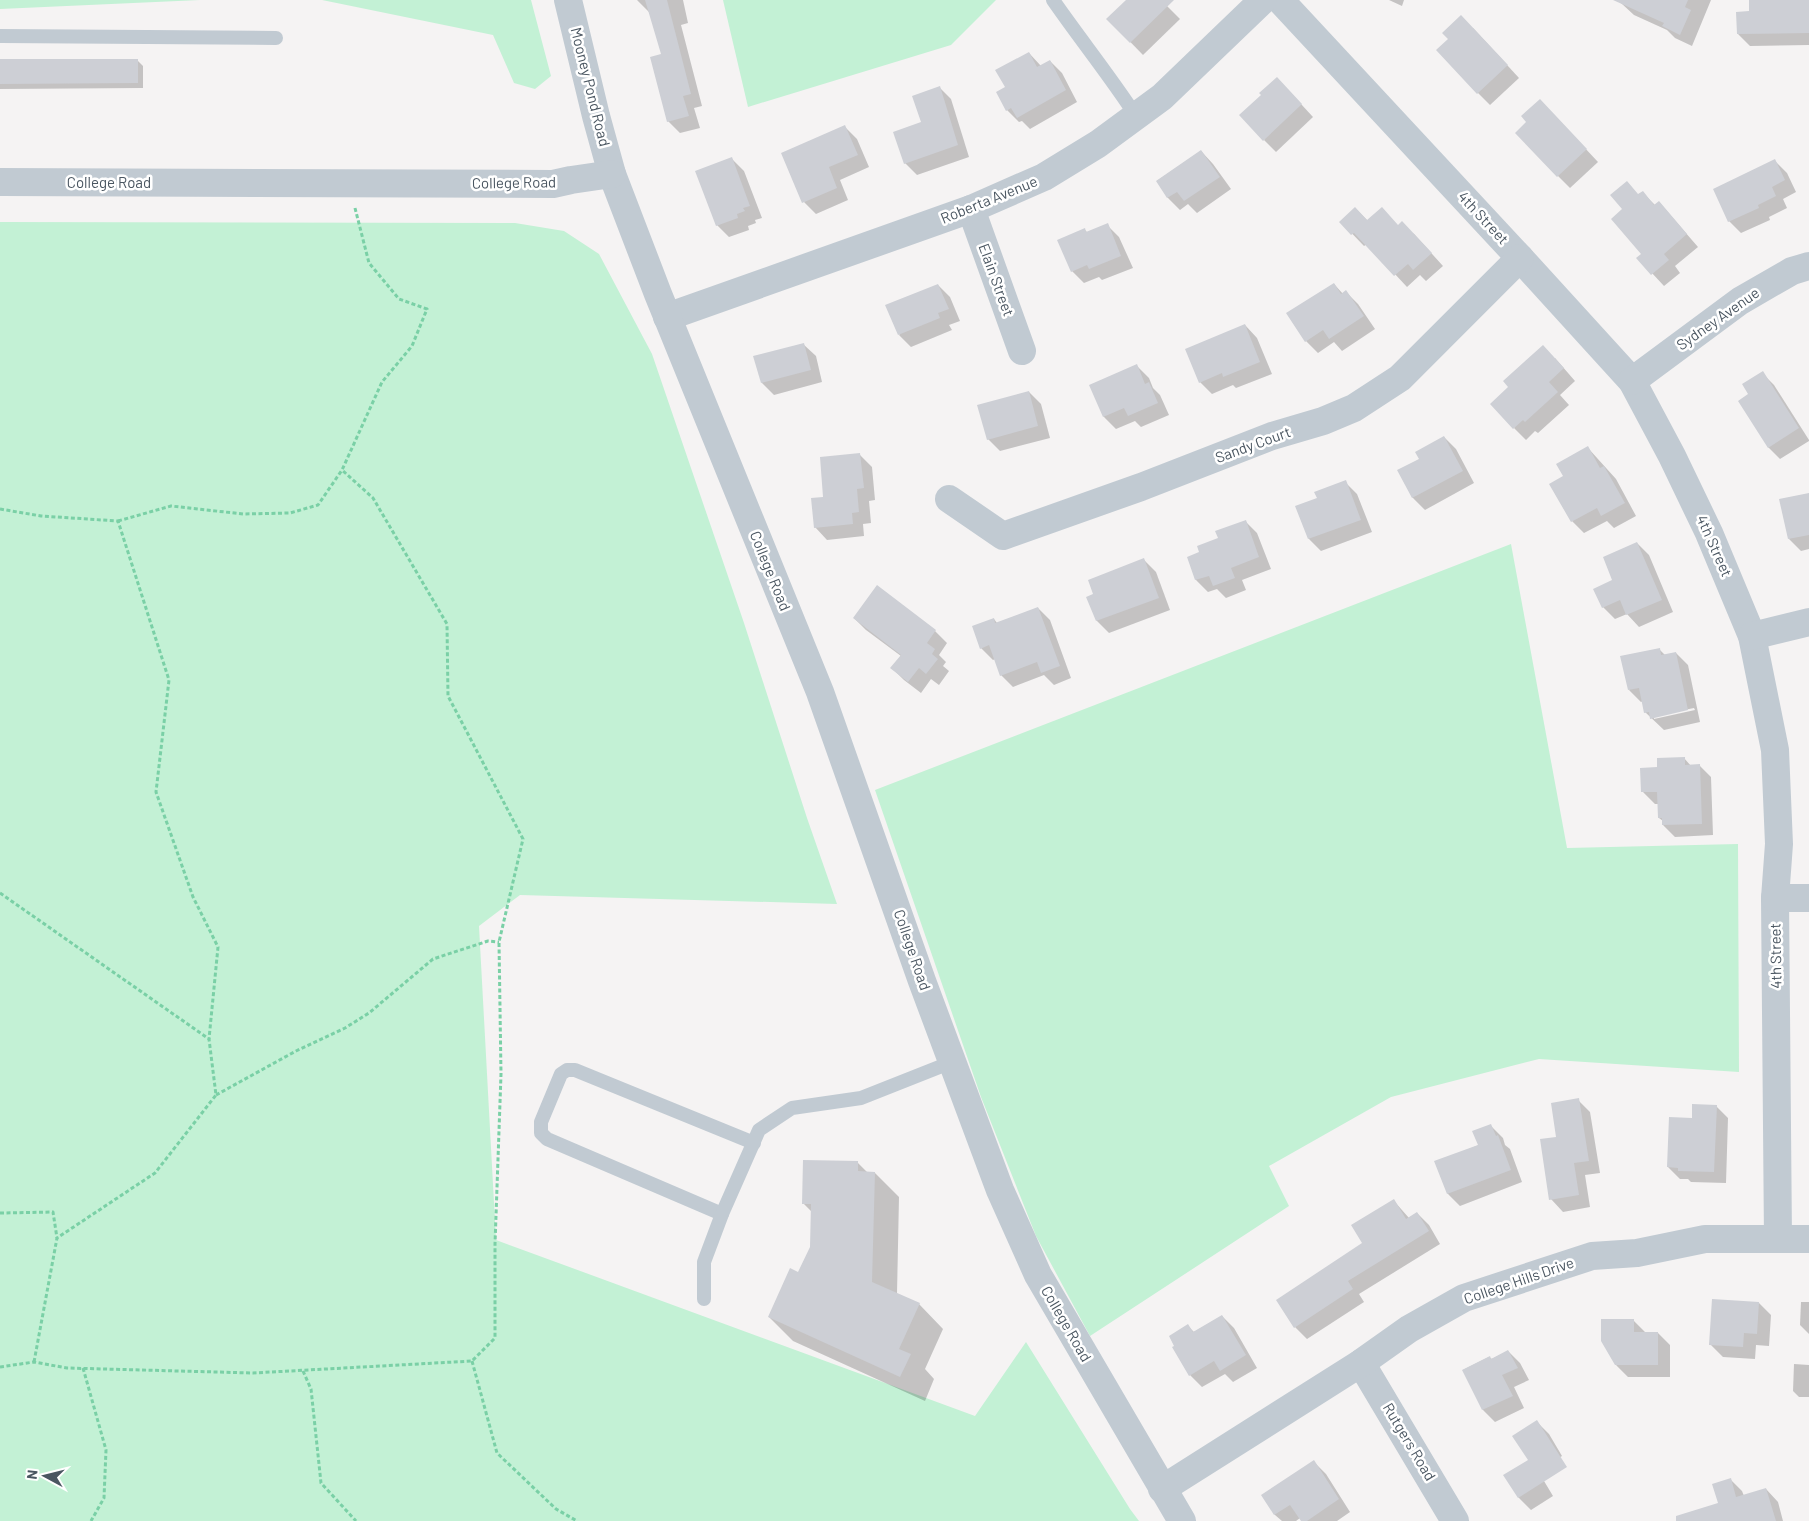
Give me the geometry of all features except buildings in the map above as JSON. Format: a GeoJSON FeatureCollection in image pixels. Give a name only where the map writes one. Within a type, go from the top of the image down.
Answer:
{"type":"FeatureCollection","features":[{"type":"Feature","properties":{"kind":"street","name":"Mooney Pond Road"},"geometry":{"type":"LineString","coordinates":[[568,0],[612,174]]}},
{"type":"Feature","properties":{"kind":"street","name":"Roberta Avenue"},"geometry":{"type":"LineString","coordinates":[[667,317],[971,209],[1044,177],[1098,144],[1162,97],[1263,0]]}},
{"type":"Feature","properties":{"kind":"street","name":"4th Street"},"geometry":{"type":"LineString","coordinates":[[1280,0],[1632,381],[1672,456],[1705,524],[1752,636],[1775,750],[1779,844],[1775,898],[1778,1239]]}},
{"type":"Feature","properties":{"kind":"street","name":"College Road"},"geometry":{"type":"LineString","coordinates":[[0,182],[553,184],[612,174],[667,317],[820,692],[952,1062],[1000,1190],[1038,1275],[1182,1521]]}},
{"type":"Feature","properties":{"kind":"street","name":"Elain Street"},"geometry":{"type":"LineString","coordinates":[[971,209],[1022,351]]}},
{"type":"Feature","properties":{"kind":"street","name":"Sandy Court"},"geometry":{"type":"LineString","coordinates":[[949,499],[1003,536],[1272,436],[1323,421],[1354,408],[1400,378],[1520,258]]}},
{"type":"Feature","properties":{"kind":"street","name":"Sydney Avenue"},"geometry":{"type":"LineString","coordinates":[[1632,381],[1740,301],[1792,271],[1809,266]]}},
{"type":"Feature","properties":{"kind":"street"},"geometry":{"type":"LineString","coordinates":[[1752,636],[1809,622]]}},
{"type":"Feature","properties":{"kind":"street"},"geometry":{"type":"LineString","coordinates":[[1775,898],[1809,898]]}},
{"type":"Feature","properties":{"kind":"street","name":"College Hills Drive"},"geometry":{"type":"LineString","coordinates":[[1162,1489],[1360,1363],[1409,1329],[1464,1298],[1592,1256],[1638,1253],[1705,1239],[1809,1239]]}},
{"type":"Feature","properties":{"kind":"street","name":"Rutgers Road"},"geometry":{"type":"LineString","coordinates":[[1360,1363],[1434,1482],[1455,1521]]}},
{"type":"Feature","properties":{"kind":"lane"},"geometry":{"type":"LineString","coordinates":[[1052,0],[1079,38],[1106,71],[1136,116]]}},
{"type":"Feature","properties":{"kind":"lane"},"geometry":{"type":"LineString","coordinates":[[0,36],[276,38]]}},
{"type":"Feature","properties":{"kind":"lane"},"geometry":{"type":"LineString","coordinates":[[704,1299],[704,1262],[722,1214],[759,1130],[792,1108],[861,1098],[952,1062]]}},
{"type":"Feature","properties":{"kind":"lane"},"geometry":{"type":"LineString","coordinates":[[722,1214],[547,1139],[541,1133],[540,1122],[561,1074],[567,1070],[575,1070],[754,1144]]}},
{"type":"Feature","properties":{"kind":"path"},"geometry":{"type":"LineString","coordinates":[[0,509],[40,516],[118,521],[171,506],[243,514],[290,513],[318,505],[342,470],[382,382],[412,346],[427,309],[399,299],[369,263],[349,183]]}},
{"type":"Feature","properties":{"kind":"path"},"geometry":{"type":"LineString","coordinates":[[0,1367],[34,1362],[67,1368],[253,1373],[472,1361],[495,1338],[495,1244],[501,1074],[499,942],[523,839],[448,696],[447,624],[373,498],[342,470]]}},
{"type":"Feature","properties":{"kind":"path"},"geometry":{"type":"LineString","coordinates":[[118,521],[169,680],[156,792],[194,897],[218,947],[209,1039],[216,1095]]}},
{"type":"Feature","properties":{"kind":"path"},"geometry":{"type":"LineString","coordinates":[[0,893],[209,1039]]}},
{"type":"Feature","properties":{"kind":"path"},"geometry":{"type":"LineString","coordinates":[[57,1238],[155,1173],[216,1095],[296,1050],[345,1028],[361,1018],[433,959],[488,941],[499,942]]}},
{"type":"Feature","properties":{"kind":"path"},"geometry":{"type":"LineString","coordinates":[[0,1213],[53,1212],[57,1238],[34,1362]]}},
{"type":"Feature","properties":{"kind":"path"},"geometry":{"type":"LineString","coordinates":[[472,1361],[497,1453],[556,1509],[577,1521]]}},
{"type":"Feature","properties":{"kind":"path"},"geometry":{"type":"LineString","coordinates":[[82,1368],[106,1450],[104,1498],[91,1521]]}},
{"type":"Feature","properties":{"kind":"path"},"geometry":{"type":"LineString","coordinates":[[303,1370],[311,1389],[321,1484],[356,1521]]}},
{"type":"Feature","properties":{"kind":"green space"},"geometry":{"type":"Polygon","coordinates":[[[0,0],[200,0],[0,9],[0,0]]]}},
{"type":"Feature","properties":{"kind":"green space"},"geometry":{"type":"Polygon","coordinates":[[[322,0],[531,0],[551,76],[535,89],[514,83],[493,35],[322,0]]]}},
{"type":"Feature","properties":{"kind":"green space"},"geometry":{"type":"Polygon","coordinates":[[[723,0],[996,0],[951,45],[748,107],[723,0]]]}},
{"type":"Feature","properties":{"kind":"green space"},"geometry":{"type":"Polygon","coordinates":[[[0,222],[515,223],[564,231],[599,254],[652,354],[837,904],[520,895],[479,926],[496,1240],[975,1416],[1026,1342],[1139,1521],[0,1521],[0,222]]]}},
{"type":"Feature","properties":{"kind":"green space"},"geometry":{"type":"Polygon","coordinates":[[[1511,544],[1567,848],[1738,844],[1739,1072],[1539,1059],[1391,1097],[1269,1166],[1289,1206],[1090,1336],[1036,1236],[981,1097],[875,790],[1511,544]]]}}]}
